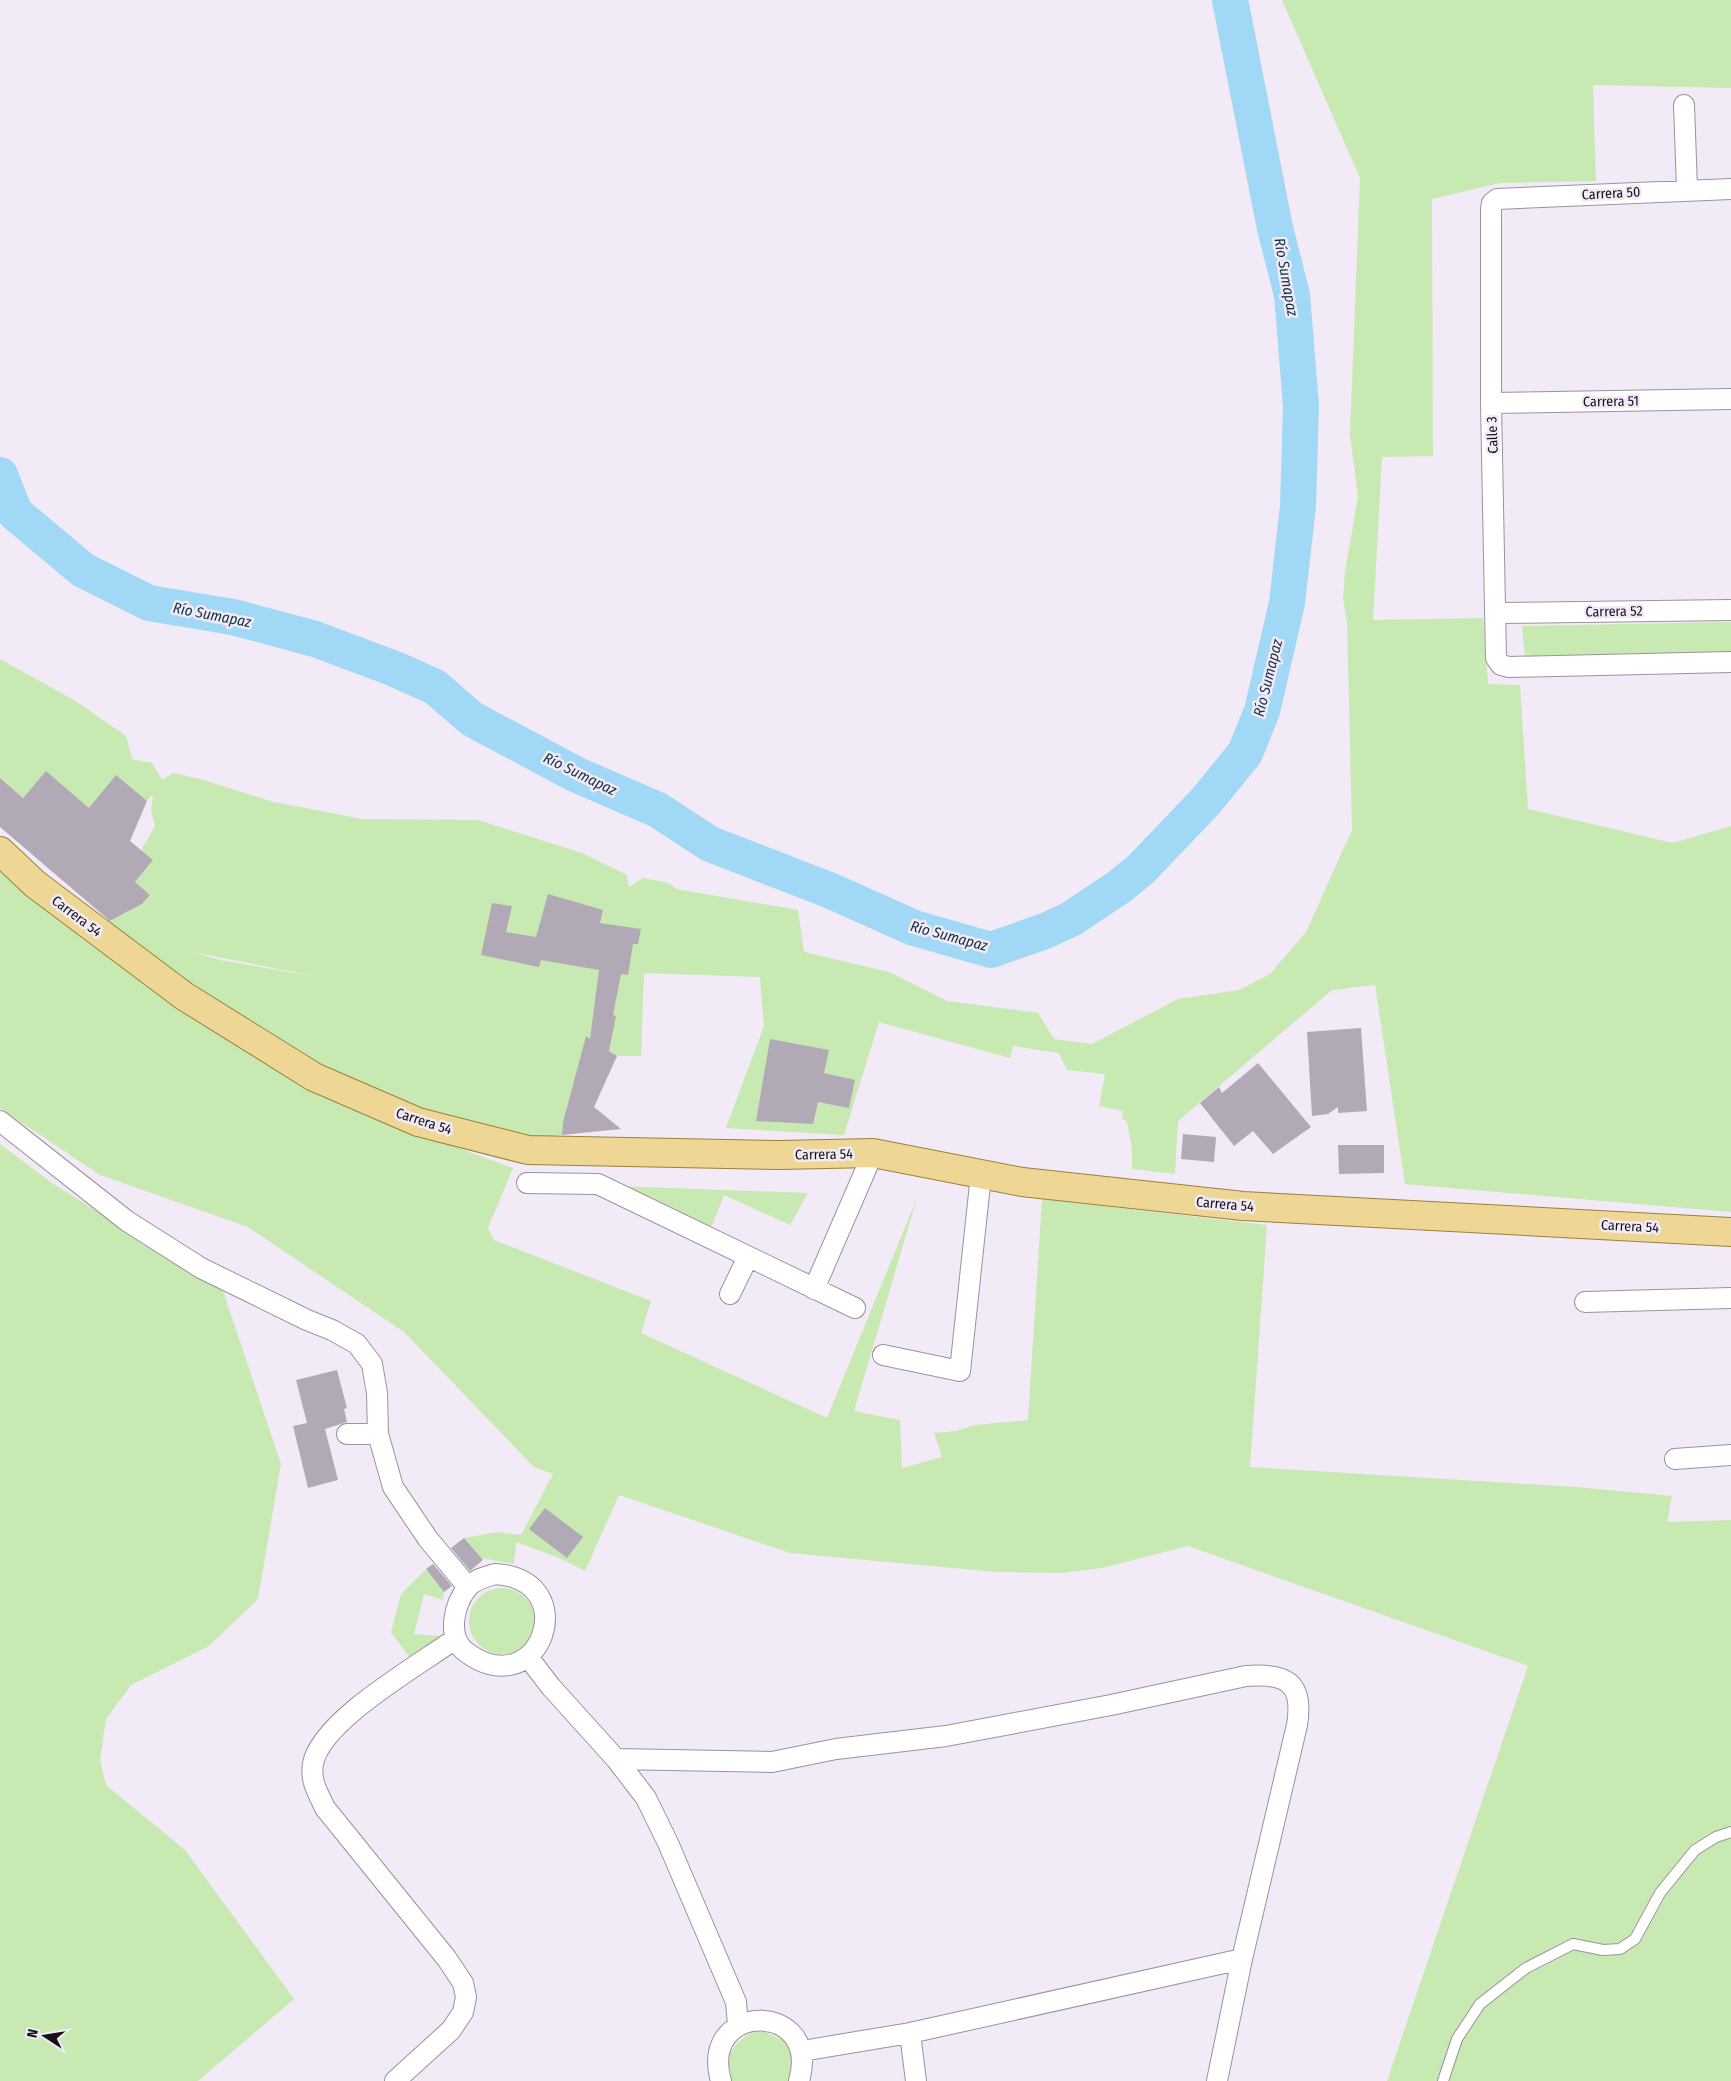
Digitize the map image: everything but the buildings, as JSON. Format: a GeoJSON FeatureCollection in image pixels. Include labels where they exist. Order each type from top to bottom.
{"type":"FeatureCollection","features":[{"type":"Feature","properties":{"kind":"main road","name":"Carrera 54"},"geometry":{"type":"LineString","coordinates":[[0,850],[35,884],[184,996],[314,1077],[418,1122],[528,1150],[780,1155],[873,1153],[980,1176],[1243,1206],[1731,1232]]}},
{"type":"Feature","properties":{"kind":"street"},"geometry":{"type":"LineString","coordinates":[[1684,106],[1687,190]]}},
{"type":"Feature","properties":{"kind":"street","name":"Carrera 50"},"geometry":{"type":"LineString","coordinates":[[1492,203],[1497,199],[1731,189]]}},
{"type":"Feature","properties":{"kind":"street","name":"Calle 3"},"geometry":{"type":"LineString","coordinates":[[1492,203],[1491,403],[1497,613],[1496,658],[1501,665],[1509,667],[1731,662]]}},
{"type":"Feature","properties":{"kind":"street","name":"Carrera 51"},"geometry":{"type":"LineString","coordinates":[[1491,403],[1731,400]]}},
{"type":"Feature","properties":{"kind":"street","name":"Carrera 52"},"geometry":{"type":"LineString","coordinates":[[1497,613],[1731,610]]}},
{"type":"Feature","properties":{"kind":"street"},"geometry":{"type":"LineString","coordinates":[[0,1121],[127,1221],[201,1268],[332,1330],[357,1344],[372,1364],[377,1393],[378,1434],[393,1487],[428,1539],[468,1587]]}},
{"type":"Feature","properties":{"kind":"street"},"geometry":{"type":"LineString","coordinates":[[814,1289],[873,1153]]}},
{"type":"Feature","properties":{"kind":"street"},"geometry":{"type":"LineString","coordinates":[[883,1355],[960,1371],[980,1176]]}},
{"type":"Feature","properties":{"kind":"street"},"geometry":{"type":"LineString","coordinates":[[527,1183],[598,1184],[855,1308]]}},
{"type":"Feature","properties":{"kind":"street"},"geometry":{"type":"LineString","coordinates":[[730,1294],[748,1257]]}},
{"type":"Feature","properties":{"kind":"street"},"geometry":{"type":"LineString","coordinates":[[1585,1302],[1731,1298]]}},
{"type":"Feature","properties":{"kind":"street"},"geometry":{"type":"LineString","coordinates":[[347,1434],[378,1434]]}},
{"type":"Feature","properties":{"kind":"street"},"geometry":{"type":"LineString","coordinates":[[1675,1459],[1731,1455]]}},
{"type":"Feature","properties":{"kind":"street"},"geometry":{"type":"LineString","coordinates":[[495,1574],[510,1575],[524,1580],[535,1590],[543,1603],[546,1618],[544,1633],[538,1646],[528,1657],[504,1666],[491,1665],[478,1661],[463,1650],[455,1639],[455,1613],[468,1587],[481,1578],[495,1574]]}},
{"type":"Feature","properties":{"kind":"street"},"geometry":{"type":"LineString","coordinates":[[395,2081],[451,2030],[463,2012],[466,1997],[463,1984],[447,1959],[325,1808],[313,1782],[313,1764],[319,1747],[332,1730],[364,1702],[455,1639]]}},
{"type":"Feature","properties":{"kind":"street"},"geometry":{"type":"LineString","coordinates":[[528,1657],[551,1687],[616,1759],[646,1798],[668,1843],[736,2002],[738,2026]]}},
{"type":"Feature","properties":{"kind":"street"},"geometry":{"type":"LineString","coordinates":[[616,1759],[772,1762],[836,1749],[946,1736],[1111,1705],[1246,1676],[1267,1674],[1284,1680],[1296,1690],[1300,1708],[1242,1960],[1217,2081]]}},
{"type":"Feature","properties":{"kind":"street"},"geometry":{"type":"LineString","coordinates":[[802,2051],[910,2033],[1242,1960]]}},
{"type":"Feature","properties":{"kind":"street"},"geometry":{"type":"LineString","coordinates":[[721,2081],[716,2067],[718,2050],[726,2036],[738,2026],[752,2020],[769,2020],[784,2026],[796,2038],[802,2051],[803,2066],[799,2081]]}},
{"type":"Feature","properties":{"kind":"street"},"geometry":{"type":"LineString","coordinates":[[910,2033],[916,2081]]}},
{"type":"Feature","properties":{"kind":"lane"},"geometry":{"type":"LineString","coordinates":[[1443,2081],[1457,2039],[1480,2004],[1526,1968],[1573,1944],[1603,1950],[1620,1949],[1635,1939],[1660,1893],[1695,1850],[1716,1837],[1731,1832]]}},
{"type":"Feature","properties":{"kind":"green space"},"geometry":{"type":"Polygon","coordinates":[[[1282,0],[1731,0],[1731,88],[1593,85],[1596,181],[1500,183],[1432,199],[1433,456],[1382,457],[1373,620],[1483,618],[1488,684],[1520,685],[1528,809],[1673,843],[1731,826],[1731,1212],[1405,1184],[1375,985],[1332,990],[1178,1121],[1175,1174],[1132,1169],[1132,1149],[1127,1121],[1122,1119],[1123,1111],[1099,1106],[1105,1074],[1067,1070],[1059,1053],[1013,1046],[1010,1058],[879,1022],[844,1135],[726,1128],[764,1026],[760,977],[644,973],[641,1056],[617,1056],[586,1037],[563,1122],[562,1135],[512,1140],[355,1088],[185,990],[109,922],[142,904],[150,895],[135,882],[153,860],[141,850],[155,826],[151,811],[153,794],[147,801],[99,817],[46,771],[23,798],[0,778],[0,659],[74,700],[126,736],[132,759],[152,763],[162,780],[173,773],[200,779],[274,802],[362,819],[478,820],[582,853],[627,875],[629,887],[643,878],[669,883],[676,889],[798,910],[804,952],[889,972],[947,1001],[1038,1013],[1054,1039],[1092,1044],[1178,999],[1239,990],[1270,974],[1306,932],[1352,830],[1347,622],[1343,598],[1345,572],[1358,496],[1350,435],[1360,178],[1282,0]],[[192,952],[220,960],[324,978],[192,952]]]}},
{"type":"Feature","properties":{"kind":"green space"},"geometry":{"type":"Polygon","coordinates":[[[1731,622],[1731,652],[1525,656],[1522,626],[1731,622]]]}},
{"type":"Feature","properties":{"kind":"green space"},"geometry":{"type":"Polygon","coordinates":[[[0,867],[410,1130],[513,1168],[488,1228],[494,1240],[651,1301],[641,1333],[827,1418],[917,1198],[854,1411],[900,1420],[902,1468],[942,1457],[934,1433],[956,1431],[975,1425],[1028,1420],[1042,1199],[1267,1225],[1250,1467],[1577,1487],[1672,1496],[1667,1522],[1731,1520],[1731,2081],[1387,2081],[1528,1666],[1188,1546],[1102,1568],[1062,1573],[996,1572],[790,1553],[619,1495],[585,1571],[562,1559],[516,1542],[514,1564],[481,1558],[464,1538],[497,1532],[521,1535],[553,1474],[534,1467],[404,1332],[248,1227],[100,1175],[0,1108],[0,867]]]}},
{"type":"Feature","properties":{"kind":"green space"},"geometry":{"type":"Polygon","coordinates":[[[0,1144],[52,1183],[223,1291],[281,1464],[258,1599],[209,1646],[131,1685],[106,1719],[100,1760],[106,1785],[185,1850],[294,1999],[198,2081],[0,2081],[0,1144]]]}},
{"type":"Feature","properties":{"kind":"green space"},"geometry":{"type":"Polygon","coordinates":[[[617,1186],[808,1193],[790,1225],[724,1195],[710,1230],[617,1186]]]}},
{"type":"Feature","properties":{"kind":"green space"},"geometry":{"type":"Polygon","coordinates":[[[426,1569],[444,1592],[443,1600],[424,1594],[414,1634],[439,1636],[440,1649],[416,1666],[391,1632],[401,1594],[426,1569]]]}},
{"type":"Feature","properties":{"kind":"green space"},"geometry":{"type":"Polygon","coordinates":[[[502,1588],[515,1590],[525,1598],[533,1608],[535,1621],[533,1634],[525,1644],[515,1652],[502,1654],[489,1652],[479,1644],[471,1634],[469,1621],[471,1608],[479,1598],[489,1590],[502,1588]]]}},
{"type":"Feature","properties":{"kind":"green space"},"geometry":{"type":"Polygon","coordinates":[[[754,2032],[765,2032],[785,2041],[794,2060],[791,2081],[732,2081],[728,2065],[731,2052],[740,2040],[754,2032]]]}},
{"type":"Feature","properties":{"kind":"waterway","name":"Río Sumapaz"},"geometry":{"type":"LineString","coordinates":[[0,475],[15,513],[83,570],[149,603],[233,617],[315,639],[395,669],[435,687],[472,719],[575,774],[658,810],[710,844],[829,890],[914,928],[991,950],[1045,931],[1071,919],[1119,887],[1141,869],[1205,802],[1245,753],[1262,711],[1287,603],[1298,506],[1301,406],[1292,295],[1275,228],[1230,0]]}}]}
